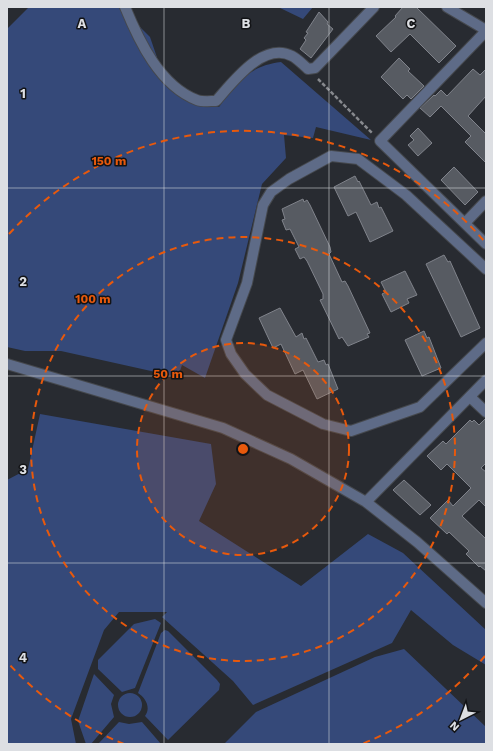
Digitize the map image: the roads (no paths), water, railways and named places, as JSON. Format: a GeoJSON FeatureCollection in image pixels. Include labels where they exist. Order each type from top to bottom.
{"type":"FeatureCollection","features":[{"type":"Feature","properties":{"kind":"street"},"geometry":{"type":"LineString","coordinates":[[125,7],[141,46],[159,70],[180,90],[198,101],[216,101],[233,81],[261,56],[270,53],[292,56],[308,69],[315,68],[374,7]]}},
{"type":"Feature","properties":{"kind":"street"},"geometry":{"type":"LineString","coordinates":[[447,7],[486,31],[380,141],[486,244]]}},
{"type":"Feature","properties":{"kind":"street"},"geometry":{"type":"LineString","coordinates":[[486,268],[406,195],[358,159],[332,156],[289,179],[271,192],[263,205],[247,283],[226,340],[230,354],[245,374],[267,395],[323,424],[350,431],[420,408],[486,343]]}},
{"type":"Feature","properties":{"kind":"street"},"geometry":{"type":"LineString","coordinates":[[465,223],[486,201]]}},
{"type":"Feature","properties":{"kind":"street"},"geometry":{"type":"LineString","coordinates":[[7,364],[223,428],[291,459],[366,502],[417,542],[486,603]]}},
{"type":"Feature","properties":{"kind":"street"},"geometry":{"type":"LineString","coordinates":[[366,502],[486,380]]}},
{"type":"Feature","properties":{"kind":"street"},"geometry":{"type":"LineString","coordinates":[[470,397],[486,412]]}}]}
